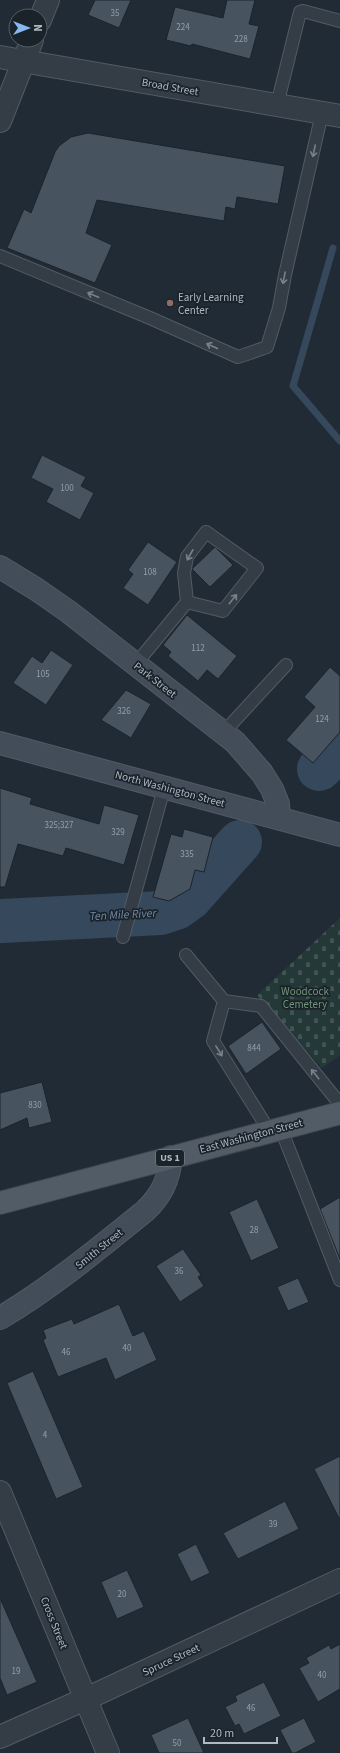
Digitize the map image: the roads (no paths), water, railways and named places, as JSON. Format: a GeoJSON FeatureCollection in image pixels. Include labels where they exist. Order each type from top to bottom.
{"type":"FeatureCollection","features":[{"type":"Feature","properties":{"kind":"main road","name":"East Washington Street"},"geometry":{"type":"LineString","coordinates":[[0,1203],[340,1113]]}},
{"type":"Feature","properties":{"kind":"street"},"geometry":{"type":"LineString","coordinates":[[0,121],[29,48]]}},
{"type":"Feature","properties":{"kind":"street","name":"Broad Street"},"geometry":{"type":"LineString","coordinates":[[0,57],[331,115]]}},
{"type":"Feature","properties":{"kind":"street","name":"Park Street"},"geometry":{"type":"LineString","coordinates":[[0,567],[36,589],[68,612],[223,733],[244,752],[262,773],[272,789],[278,804],[279,818]]}},
{"type":"Feature","properties":{"kind":"street","name":"North Washington Street"},"geometry":{"type":"LineString","coordinates":[[0,743],[340,835]]}},
{"type":"Feature","properties":{"kind":"street","name":"Smith Street"},"geometry":{"type":"LineString","coordinates":[[0,1318],[33,1298],[63,1277],[145,1211],[157,1199],[165,1185],[170,1170],[170,1157]]}},
{"type":"Feature","properties":{"kind":"street","name":"Cross Street"},"geometry":{"type":"LineString","coordinates":[[0,1492],[108,1753]]}},
{"type":"Feature","properties":{"kind":"street","name":"Spruce Street"},"geometry":{"type":"LineString","coordinates":[[0,1737],[340,1580]]}},
{"type":"Feature","properties":{"kind":"lane"},"geometry":{"type":"LineString","coordinates":[[277,105],[300,12],[303,11],[340,21]]}},
{"type":"Feature","properties":{"kind":"lane"},"geometry":{"type":"LineString","coordinates":[[0,256],[238,357],[267,347],[279,308],[285,275],[331,115]]}},
{"type":"Feature","properties":{"kind":"lane"},"geometry":{"type":"LineString","coordinates":[[135,665],[187,602],[184,573],[187,557],[206,532],[257,568],[223,611],[187,602]]}},
{"type":"Feature","properties":{"kind":"lane"},"geometry":{"type":"LineString","coordinates":[[223,733],[286,666]]}},
{"type":"Feature","properties":{"kind":"lane"},"geometry":{"type":"LineString","coordinates":[[123,937],[164,788]]}},
{"type":"Feature","properties":{"kind":"lane"},"geometry":{"type":"LineString","coordinates":[[186,955],[224,1001],[261,1006],[340,1104]]}},
{"type":"Feature","properties":{"kind":"lane"},"geometry":{"type":"LineString","coordinates":[[224,1001],[213,1041],[275,1130],[340,1280]]}},
{"type":"Feature","properties":{"kind":"waterway"},"geometry":{"type":"LineString","coordinates":[[333,248],[293,386],[340,441]]}},
{"type":"Feature","properties":{"kind":"waterway","name":"Ten Mile River"},"geometry":{"type":"LineString","coordinates":[[319,769],[340,749]]}},
{"type":"Feature","properties":{"kind":"waterway","name":"Ten Mile River"},"geometry":{"type":"LineString","coordinates":[[2,921],[161,913],[176,908],[190,898],[240,842]]}},
{"type":"Feature","properties":{"kind":"place","name":"Early Learning Center"},"geometry":{"type":"Point","coordinates":[170,303]}},
{"type":"Feature","properties":{"kind":"park label","name":"Woodcock Cemetery"},"geometry":{"type":"Point","coordinates":[305,997]}}]}
